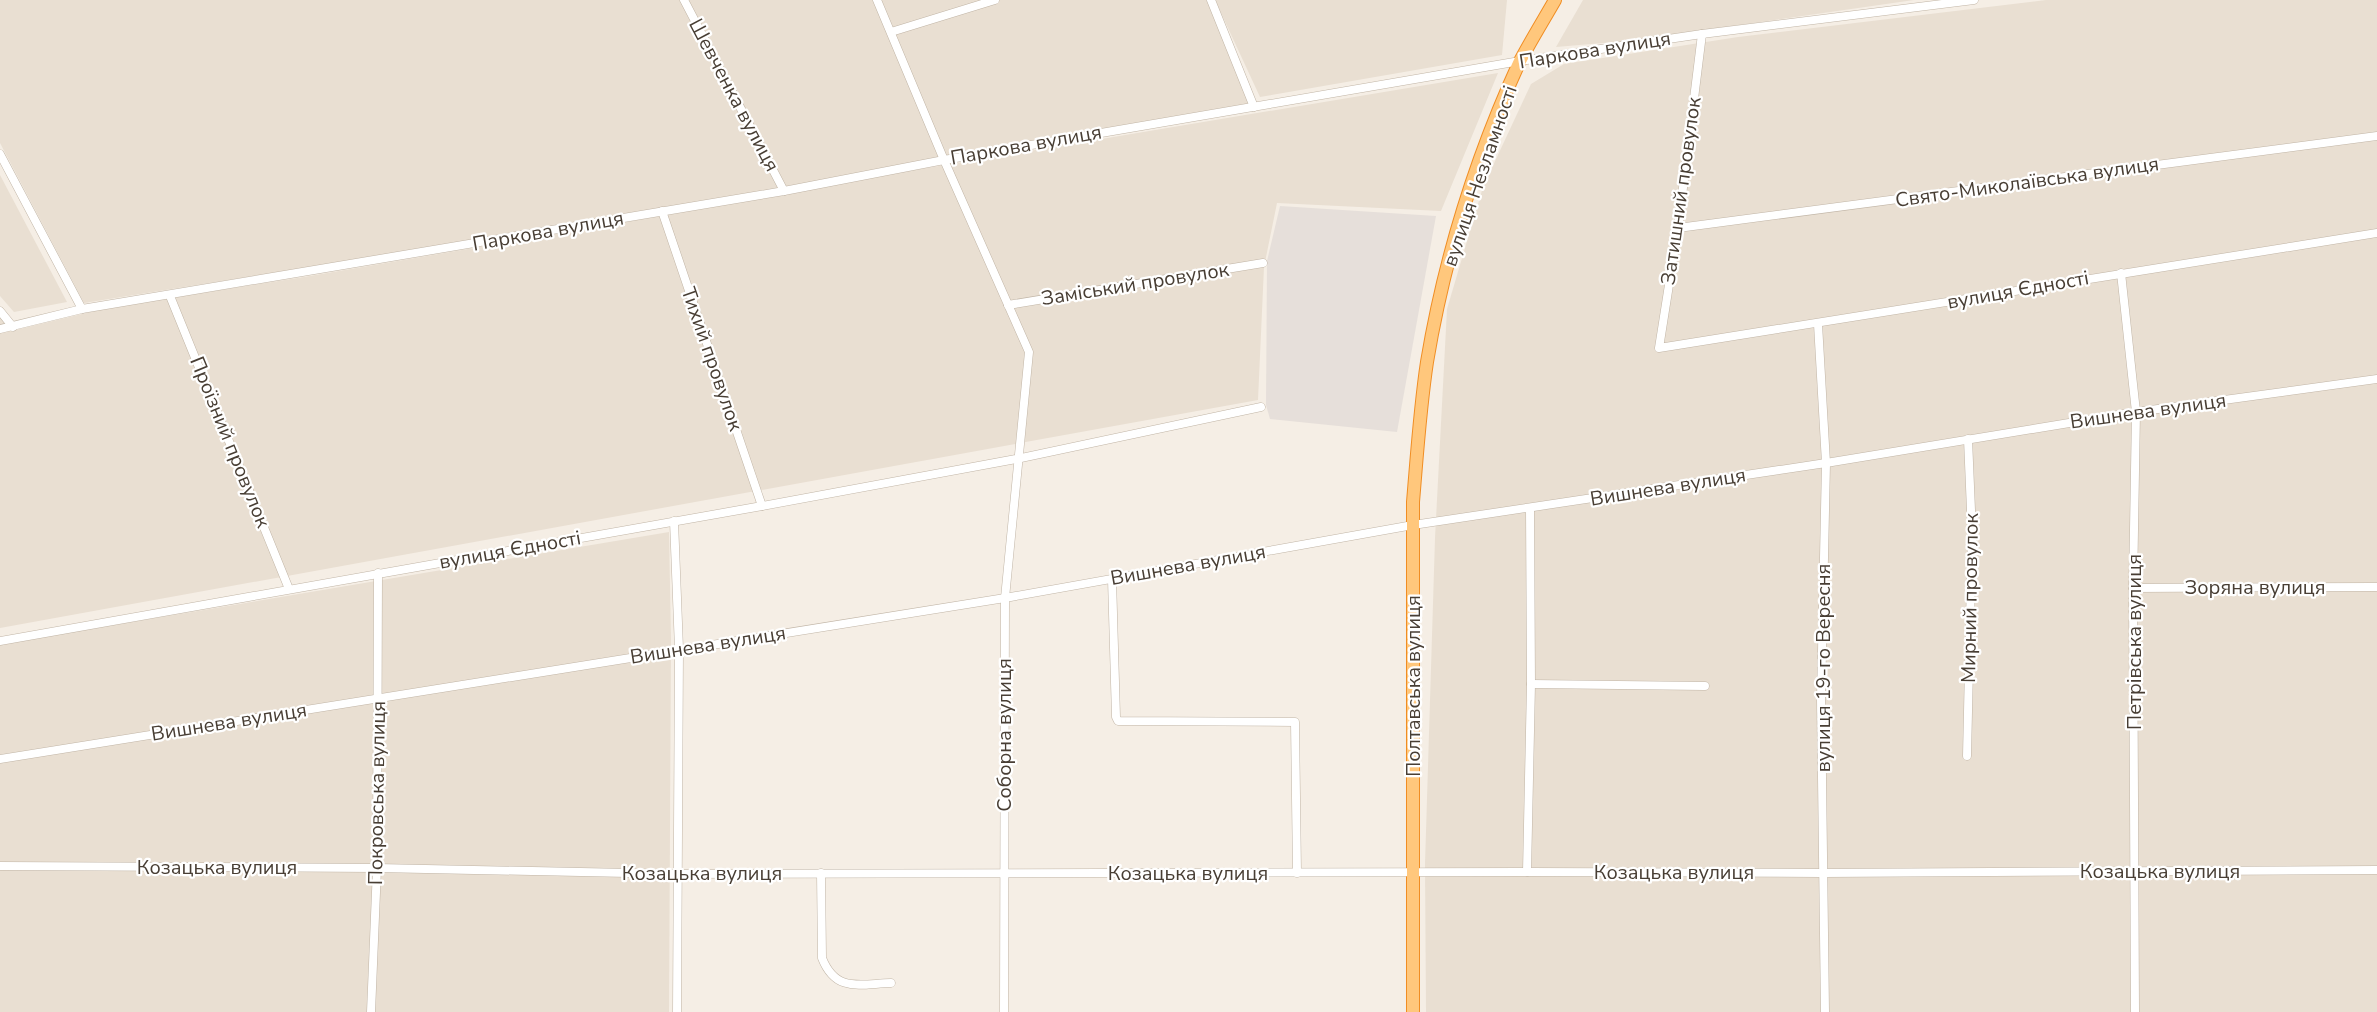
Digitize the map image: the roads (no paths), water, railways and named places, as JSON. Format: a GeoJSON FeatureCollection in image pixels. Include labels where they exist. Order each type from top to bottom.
{"type":"FeatureCollection","features":[{"type":"Feature","properties":{"kind":"highway","name":"вулиця Незламності"},"geometry":{"type":"LineString","coordinates":[[1428,361],[1438,305],[1487,141],[1521,61],[1555,0]]}},
{"type":"Feature","properties":{"kind":"highway","name":"Полтавська вулиця"},"geometry":{"type":"LineString","coordinates":[[1413,1012],[1413,525],[1420,418],[1428,361]]}},
{"type":"Feature","properties":{"kind":"street","name":"Шевченка вулиця"},"geometry":{"type":"LineString","coordinates":[[684,0],[783,191]]}},
{"type":"Feature","properties":{"kind":"street","name":"Соборна вулиця"},"geometry":{"type":"LineString","coordinates":[[878,0],[944,160],[1029,352],[1005,598],[1004,1012]]}},
{"type":"Feature","properties":{"kind":"street"},"geometry":{"type":"LineString","coordinates":[[891,32],[995,0]]}},
{"type":"Feature","properties":{"kind":"street"},"geometry":{"type":"LineString","coordinates":[[1211,0],[1254,107]]}},
{"type":"Feature","properties":{"kind":"street","name":"Паркова вулиця"},"geometry":{"type":"LineString","coordinates":[[0,329],[82,309],[783,191],[944,160],[1521,61],[1702,34],[1974,0]]}},
{"type":"Feature","properties":{"kind":"street","name":"Затишний провулок"},"geometry":{"type":"LineString","coordinates":[[1659,348],[1678,228],[1702,34]]}},
{"type":"Feature","properties":{"kind":"street","name":"Свято-Миколаївська вулиця"},"geometry":{"type":"LineString","coordinates":[[1678,228],[2377,136]]}},
{"type":"Feature","properties":{"kind":"street"},"geometry":{"type":"LineString","coordinates":[[0,154],[82,309]]}},
{"type":"Feature","properties":{"kind":"street","name":"Тихий провулок"},"geometry":{"type":"LineString","coordinates":[[662,211],[762,506]]}},
{"type":"Feature","properties":{"kind":"street","name":"вулиця Єдності"},"geometry":{"type":"LineString","coordinates":[[1659,348],[2377,233]]}},
{"type":"Feature","properties":{"kind":"street","name":"Заміський провулок"},"geometry":{"type":"LineString","coordinates":[[1008,305],[1263,263]]}},
{"type":"Feature","properties":{"kind":"street","name":"Петрівська вулиця"},"geometry":{"type":"LineString","coordinates":[[2121,273],[2136,412],[2133,588],[2135,1012]]}},
{"type":"Feature","properties":{"kind":"street","name":"Проїзний провулок"},"geometry":{"type":"LineString","coordinates":[[170,296],[290,589]]}},
{"type":"Feature","properties":{"kind":"street"},"geometry":{"type":"LineString","coordinates":[[0,311],[14,327]]}},
{"type":"Feature","properties":{"kind":"street","name":"вулиця 19-го Вересня"},"geometry":{"type":"LineString","coordinates":[[1818,324],[1826,463],[1821,699],[1826,1012]]}},
{"type":"Feature","properties":{"kind":"street","name":"Вишнева вулиця"},"geometry":{"type":"LineString","coordinates":[[0,759],[1005,598],[1413,525],[1826,463],[2136,412],[2377,379]]}},
{"type":"Feature","properties":{"kind":"street","name":"вулиця Єдності"},"geometry":{"type":"LineString","coordinates":[[0,641],[762,506],[1020,458],[1261,407]]}},
{"type":"Feature","properties":{"kind":"street","name":"Мирний провулок"},"geometry":{"type":"LineString","coordinates":[[1967,756],[1972,534],[1968,439]]}},
{"type":"Feature","properties":{"kind":"street"},"geometry":{"type":"LineString","coordinates":[[1527,872],[1531,684],[1530,508]]}},
{"type":"Feature","properties":{"kind":"street"},"geometry":{"type":"LineString","coordinates":[[674,521],[679,649],[677,1012]]}},
{"type":"Feature","properties":{"kind":"street","name":"Покровська вулиця"},"geometry":{"type":"LineString","coordinates":[[371,1012],[377,868],[378,573]]}},
{"type":"Feature","properties":{"kind":"street"},"geometry":{"type":"LineString","coordinates":[[1112,579],[1116,717],[1119,721],[1295,722],[1298,873]]}},
{"type":"Feature","properties":{"kind":"street","name":"Зоряна вулиця"},"geometry":{"type":"LineString","coordinates":[[2133,588],[2377,587]]}},
{"type":"Feature","properties":{"kind":"street"},"geometry":{"type":"LineString","coordinates":[[1531,684],[1705,686]]}},
{"type":"Feature","properties":{"kind":"street","name":"Козацька вулиця"},"geometry":{"type":"LineString","coordinates":[[0,866],[377,868],[677,874],[2377,870]]}},
{"type":"Feature","properties":{"kind":"street"},"geometry":{"type":"LineString","coordinates":[[821,873],[822,958],[826,969],[833,978],[848,984],[891,983]]}}]}
